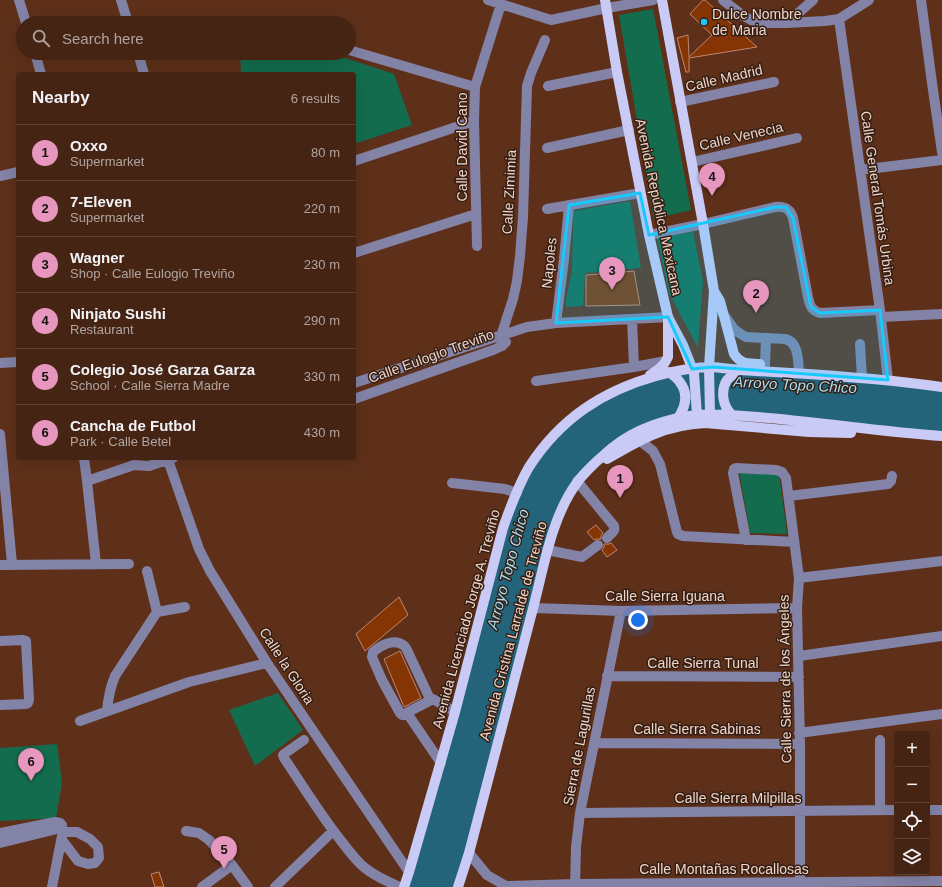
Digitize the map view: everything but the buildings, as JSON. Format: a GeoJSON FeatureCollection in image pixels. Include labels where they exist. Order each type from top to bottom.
{"type":"FeatureCollection","features":[{"type":"Feature","properties":{"kind":"main road"},"geometry":{"type":"LineString","coordinates":[[662,0],[714,291],[709,372],[710,411]]}},
{"type":"Feature","properties":{"kind":"main road","name":"Avenida República Mexicana"},"geometry":{"type":"LineString","coordinates":[[606,4],[617,72],[648,235],[668,317],[683,345],[693,373],[697,412]]}},
{"type":"Feature","properties":{"kind":"main road"},"geometry":{"type":"LineString","coordinates":[[714,291],[720,301],[734,354],[739,360],[745,363],[765,365],[778,372]]}},
{"type":"Feature","properties":{"kind":"main road"},"geometry":{"type":"LineString","coordinates":[[641,380],[660,368],[668,357],[668,317]]}},
{"type":"Feature","properties":{"kind":"main road"},"geometry":{"type":"LineString","coordinates":[[670,372],[679,381],[684,390],[685,405],[680,415]]}},
{"type":"Feature","properties":{"kind":"main road","name":"Avenida Licenciado Jorge A. Treviño"},"geometry":{"type":"LineString","coordinates":[[404,887],[441,763],[503,528],[516,493],[529,468],[545,446],[564,425],[579,412],[608,394],[641,380],[670,372],[799,373],[888,380],[942,387]]}},
{"type":"Feature","properties":{"kind":"main road"},"geometry":{"type":"LineString","coordinates":[[730,413],[723,399],[724,386],[736,373]]}},
{"type":"Feature","properties":{"kind":"main road","name":"Avenida Cristina Larralde de Treviño"},"geometry":{"type":"LineString","coordinates":[[458,887],[469,853],[548,550],[558,517],[577,482],[589,468],[611,449],[631,435],[680,415],[697,412],[710,411],[870,430],[942,436]]}},
{"type":"Feature","properties":{"kind":"main road"},"geometry":{"type":"LineString","coordinates":[[589,468],[639,440],[673,427],[690,424],[705,423],[809,432],[851,433],[870,430]]}},
{"type":"Feature","properties":{"kind":"street"},"geometry":{"type":"LineString","coordinates":[[19,0],[24,16]]}},
{"type":"Feature","properties":{"kind":"street"},"geometry":{"type":"LineString","coordinates":[[121,0],[126,16]]}},
{"type":"Feature","properties":{"kind":"street"},"geometry":{"type":"LineString","coordinates":[[488,0],[547,20],[606,4],[653,0]]}},
{"type":"Feature","properties":{"kind":"street"},"geometry":{"type":"LineString","coordinates":[[723,0],[742,15],[752,20],[762,23],[787,24],[839,19],[869,0]]}},
{"type":"Feature","properties":{"kind":"street"},"geometry":{"type":"LineString","coordinates":[[787,24],[813,0]]}},
{"type":"Feature","properties":{"kind":"street"},"geometry":{"type":"LineString","coordinates":[[921,0],[937,83],[942,152]]}},
{"type":"Feature","properties":{"kind":"street","name":"Calle David Cano"},"geometry":{"type":"LineString","coordinates":[[477,246],[474,121],[475,87],[501,4]]}},
{"type":"Feature","properties":{"kind":"street","name":"Calle General Tomás Urbina"},"geometry":{"type":"LineString","coordinates":[[839,19],[888,380]]}},
{"type":"Feature","properties":{"kind":"street","name":"Calle Zimimia"},"geometry":{"type":"LineString","coordinates":[[501,341],[513,299],[520,256],[523,217],[527,86],[545,40]]}},
{"type":"Feature","properties":{"kind":"street"},"geometry":{"type":"LineString","coordinates":[[356,52],[475,87]]}},
{"type":"Feature","properties":{"kind":"street"},"geometry":{"type":"LineString","coordinates":[[37,60],[40,72]]}},
{"type":"Feature","properties":{"kind":"street"},"geometry":{"type":"LineString","coordinates":[[140,60],[143,72]]}},
{"type":"Feature","properties":{"kind":"street"},"geometry":{"type":"LineString","coordinates":[[548,86],[617,72]]}},
{"type":"Feature","properties":{"kind":"street","name":"Calle Madrid"},"geometry":{"type":"LineString","coordinates":[[680,102],[774,82]]}},
{"type":"Feature","properties":{"kind":"street"},"geometry":{"type":"LineString","coordinates":[[356,160],[474,121]]}},
{"type":"Feature","properties":{"kind":"street"},"geometry":{"type":"LineString","coordinates":[[547,148],[629,130]]}},
{"type":"Feature","properties":{"kind":"street","name":"Calle Venecia"},"geometry":{"type":"LineString","coordinates":[[692,162],[797,138]]}},
{"type":"Feature","properties":{"kind":"street"},"geometry":{"type":"LineString","coordinates":[[860,170],[942,160]]}},
{"type":"Feature","properties":{"kind":"street"},"geometry":{"type":"LineString","coordinates":[[0,176],[16,172]]}},
{"type":"Feature","properties":{"kind":"street"},"geometry":{"type":"LineString","coordinates":[[547,209],[640,192]]}},
{"type":"Feature","properties":{"kind":"street","name":"Napoles"},"geometry":{"type":"LineString","coordinates":[[556,323],[569,205]]}},
{"type":"Feature","properties":{"kind":"street"},"geometry":{"type":"LineString","coordinates":[[648,235],[703,224],[775,206],[786,207],[793,218],[808,297],[811,307],[815,312],[942,314]]}},
{"type":"Feature","properties":{"kind":"street"},"geometry":{"type":"LineString","coordinates":[[356,253],[476,214]]}},
{"type":"Feature","properties":{"kind":"street"},"geometry":{"type":"LineString","coordinates":[[723,314],[734,329],[746,337],[785,338],[789,340],[795,346],[799,373]]}},
{"type":"Feature","properties":{"kind":"street","name":"Calle Eulogio Treviño"},"geometry":{"type":"LineString","coordinates":[[356,398],[493,350],[501,341],[513,332],[527,328],[556,323],[668,317]]}},
{"type":"Feature","properties":{"kind":"street"},"geometry":{"type":"LineString","coordinates":[[632,319],[634,367]]}},
{"type":"Feature","properties":{"kind":"street"},"geometry":{"type":"LineString","coordinates":[[765,365],[766,338]]}},
{"type":"Feature","properties":{"kind":"street","name":"Calle Eulogio Treviño"},"geometry":{"type":"LineString","coordinates":[[356,382],[501,341]]}},
{"type":"Feature","properties":{"kind":"street"},"geometry":{"type":"LineString","coordinates":[[860,344],[862,378]]}},
{"type":"Feature","properties":{"kind":"street"},"geometry":{"type":"LineString","coordinates":[[536,381],[666,361]]}},
{"type":"Feature","properties":{"kind":"street"},"geometry":{"type":"LineString","coordinates":[[0,363],[16,362]]}},
{"type":"Feature","properties":{"kind":"street"},"geometry":{"type":"LineString","coordinates":[[364,379],[369,394]]}},
{"type":"Feature","properties":{"kind":"street"},"geometry":{"type":"LineString","coordinates":[[0,434],[12,564]]}},
{"type":"Feature","properties":{"kind":"street"},"geometry":{"type":"LineString","coordinates":[[639,440],[653,451],[660,464],[678,534],[683,536],[794,542]]}},
{"type":"Feature","properties":{"kind":"street"},"geometry":{"type":"LineString","coordinates":[[84,460],[96,564]]}},
{"type":"Feature","properties":{"kind":"street"},"geometry":{"type":"LineString","coordinates":[[87,481],[137,461],[149,466],[168,460]]}},
{"type":"Feature","properties":{"kind":"street","name":"Calle la Gloria"},"geometry":{"type":"LineString","coordinates":[[171,460],[202,557],[210,571],[267,664],[409,872]]}},
{"type":"Feature","properties":{"kind":"street","name":"Calle Sierra de los Ángeles"},"geometry":{"type":"LineString","coordinates":[[746,540],[733,473],[734,469],[776,470],[782,472],[786,478],[799,578],[797,608],[800,744],[800,885]]}},
{"type":"Feature","properties":{"kind":"street"},"geometry":{"type":"LineString","coordinates":[[788,496],[890,480]]}},
{"type":"Feature","properties":{"kind":"street"},"geometry":{"type":"LineString","coordinates":[[577,482],[614,526],[614,532],[607,538]]}},
{"type":"Feature","properties":{"kind":"street"},"geometry":{"type":"LineString","coordinates":[[452,483],[505,489],[516,493]]}},
{"type":"Feature","properties":{"kind":"street"},"geometry":{"type":"LineString","coordinates":[[548,550],[582,557],[598,545]]}},
{"type":"Feature","properties":{"kind":"street"},"geometry":{"type":"LineString","coordinates":[[799,578],[942,561]]}},
{"type":"Feature","properties":{"kind":"street"},"geometry":{"type":"LineString","coordinates":[[0,565],[129,564]]}},
{"type":"Feature","properties":{"kind":"street"},"geometry":{"type":"LineString","coordinates":[[147,571],[158,612]]}},
{"type":"Feature","properties":{"kind":"street"},"geometry":{"type":"LineString","coordinates":[[107,712],[108,696],[115,676],[158,612],[185,607]]}},
{"type":"Feature","properties":{"kind":"street","name":"Calle Sierra Iguana"},"geometry":{"type":"LineString","coordinates":[[534,608],[621,611],[797,608]]}},
{"type":"Feature","properties":{"kind":"street","name":"Sierra de Lagurillas"},"geometry":{"type":"LineString","coordinates":[[575,886],[576,847],[580,813],[621,611]]}},
{"type":"Feature","properties":{"kind":"street"},"geometry":{"type":"LineString","coordinates":[[799,656],[942,636]]}},
{"type":"Feature","properties":{"kind":"street"},"geometry":{"type":"LineString","coordinates":[[0,642],[26,641],[29,700],[26,704],[0,705]]}},
{"type":"Feature","properties":{"kind":"street"},"geometry":{"type":"LineString","coordinates":[[408,715],[402,715],[400,713],[382,680],[372,657],[373,652],[383,645],[395,642],[402,644],[407,650],[430,699]]}},
{"type":"Feature","properties":{"kind":"street"},"geometry":{"type":"LineString","coordinates":[[80,721],[195,681],[267,664]]}},
{"type":"Feature","properties":{"kind":"street","name":"Calle Sierra Tunal"},"geometry":{"type":"LineString","coordinates":[[607,676],[799,677]]}},
{"type":"Feature","properties":{"kind":"street"},"geometry":{"type":"LineString","coordinates":[[408,715],[409,711],[430,699],[434,699],[455,712]]}},
{"type":"Feature","properties":{"kind":"street"},"geometry":{"type":"LineString","coordinates":[[799,733],[942,714]]}},
{"type":"Feature","properties":{"kind":"street"},"geometry":{"type":"LineString","coordinates":[[408,715],[441,763]]}},
{"type":"Feature","properties":{"kind":"street"},"geometry":{"type":"LineString","coordinates":[[304,740],[284,754],[284,756],[333,831],[356,860],[381,878],[400,887]]}},
{"type":"Feature","properties":{"kind":"street","name":"Calle Sierra Sabinas"},"geometry":{"type":"LineString","coordinates":[[594,743],[800,744]]}},
{"type":"Feature","properties":{"kind":"street"},"geometry":{"type":"LineString","coordinates":[[880,745],[880,810]]}},
{"type":"Feature","properties":{"kind":"street","name":"Calle Sierra Milpillas"},"geometry":{"type":"LineString","coordinates":[[580,813],[894,810]]}},
{"type":"Feature","properties":{"kind":"street"},"geometry":{"type":"LineString","coordinates":[[930,810],[942,810]]}},
{"type":"Feature","properties":{"kind":"street"},"geometry":{"type":"LineString","coordinates":[[0,834],[55,822],[60,823],[62,833],[52,887]]}},
{"type":"Feature","properties":{"kind":"street"},"geometry":{"type":"LineString","coordinates":[[0,843],[57,829],[62,833]]}},
{"type":"Feature","properties":{"kind":"street"},"geometry":{"type":"LineString","coordinates":[[186,831],[199,833],[209,840],[232,865],[248,887]]}},
{"type":"Feature","properties":{"kind":"street"},"geometry":{"type":"LineString","coordinates":[[275,887],[333,831]]}},
{"type":"Feature","properties":{"kind":"street","name":"Calle Montañas Rocallosas"},"geometry":{"type":"LineString","coordinates":[[469,853],[487,875],[504,886],[800,885],[942,881]]}},
{"type":"Feature","properties":{"kind":"street"},"geometry":{"type":"LineString","coordinates":[[202,887],[232,865]]}},
{"type":"Feature","properties":{"kind":"highlighted area"},"geometry":{"type":"Polygon","coordinates":[[[640,193],[649,235],[775,207],[786,207],[793,218],[811,307],[820,313],[880,310],[888,380],[713,367],[692,369],[668,317],[556,323],[569,205],[640,193]]]}},
{"type":"Feature","properties":{"kind":"green space"},"geometry":{"type":"Polygon","coordinates":[[[653,9],[691,210],[654,219],[619,15],[653,9]]]}},
{"type":"Feature","properties":{"kind":"green space"},"geometry":{"type":"Polygon","coordinates":[[[240,60],[351,60],[394,74],[412,125],[356,143],[356,72],[241,72],[240,60]]]}},
{"type":"Feature","properties":{"kind":"green space"},"geometry":{"type":"Polygon","coordinates":[[[630,201],[641,268],[585,273],[583,306],[567,307],[565,303],[572,271],[573,211],[630,201]]]}},
{"type":"Feature","properties":{"kind":"green space"},"geometry":{"type":"Polygon","coordinates":[[[693,232],[703,281],[698,348],[669,293],[657,238],[693,232]]]}},
{"type":"Feature","properties":{"kind":"green space"},"geometry":{"type":"Polygon","coordinates":[[[739,471],[779,473],[787,534],[750,533],[739,471]]]}},
{"type":"Feature","properties":{"kind":"green space"},"geometry":{"type":"Polygon","coordinates":[[[278,693],[303,730],[255,766],[229,710],[278,693]]]}},
{"type":"Feature","properties":{"kind":"green space"},"geometry":{"type":"Polygon","coordinates":[[[57,744],[62,783],[56,818],[0,821],[0,748],[57,744]]]}},
{"type":"Feature","properties":{"kind":"water","name":"Arroyo Topo Chico"},"geometry":{"type":"Polygon","coordinates":[[[692,369],[942,387],[942,436],[732,415],[611,449],[567,498],[458,887],[404,887],[503,528],[545,446],[599,399],[692,369]]]}},
{"type":"Feature","properties":{"kind":"place","name":"Dulce Nombre de Maria"},"geometry":{"type":"Point","coordinates":[704,22]}},
{"type":"Feature","properties":{"kind":"place","name":"Ninjato Sushi"},"geometry":{"type":"Point","coordinates":[712,196]}},
{"type":"Feature","properties":{"kind":"place","name":"Wagner"},"geometry":{"type":"Point","coordinates":[612,290]}},
{"type":"Feature","properties":{"kind":"place","name":"7-Eleven"},"geometry":{"type":"Point","coordinates":[756,313]}},
{"type":"Feature","properties":{"kind":"place","name":"Oxxo"},"geometry":{"type":"Point","coordinates":[620,498]}},
{"type":"Feature","properties":{"kind":"place","name":"Cancha de Futbol"},"geometry":{"type":"Point","coordinates":[31,781]}},
{"type":"Feature","properties":{"kind":"place","name":"Colegio José Garza Garza"},"geometry":{"type":"Point","coordinates":[224,869]}}]}
